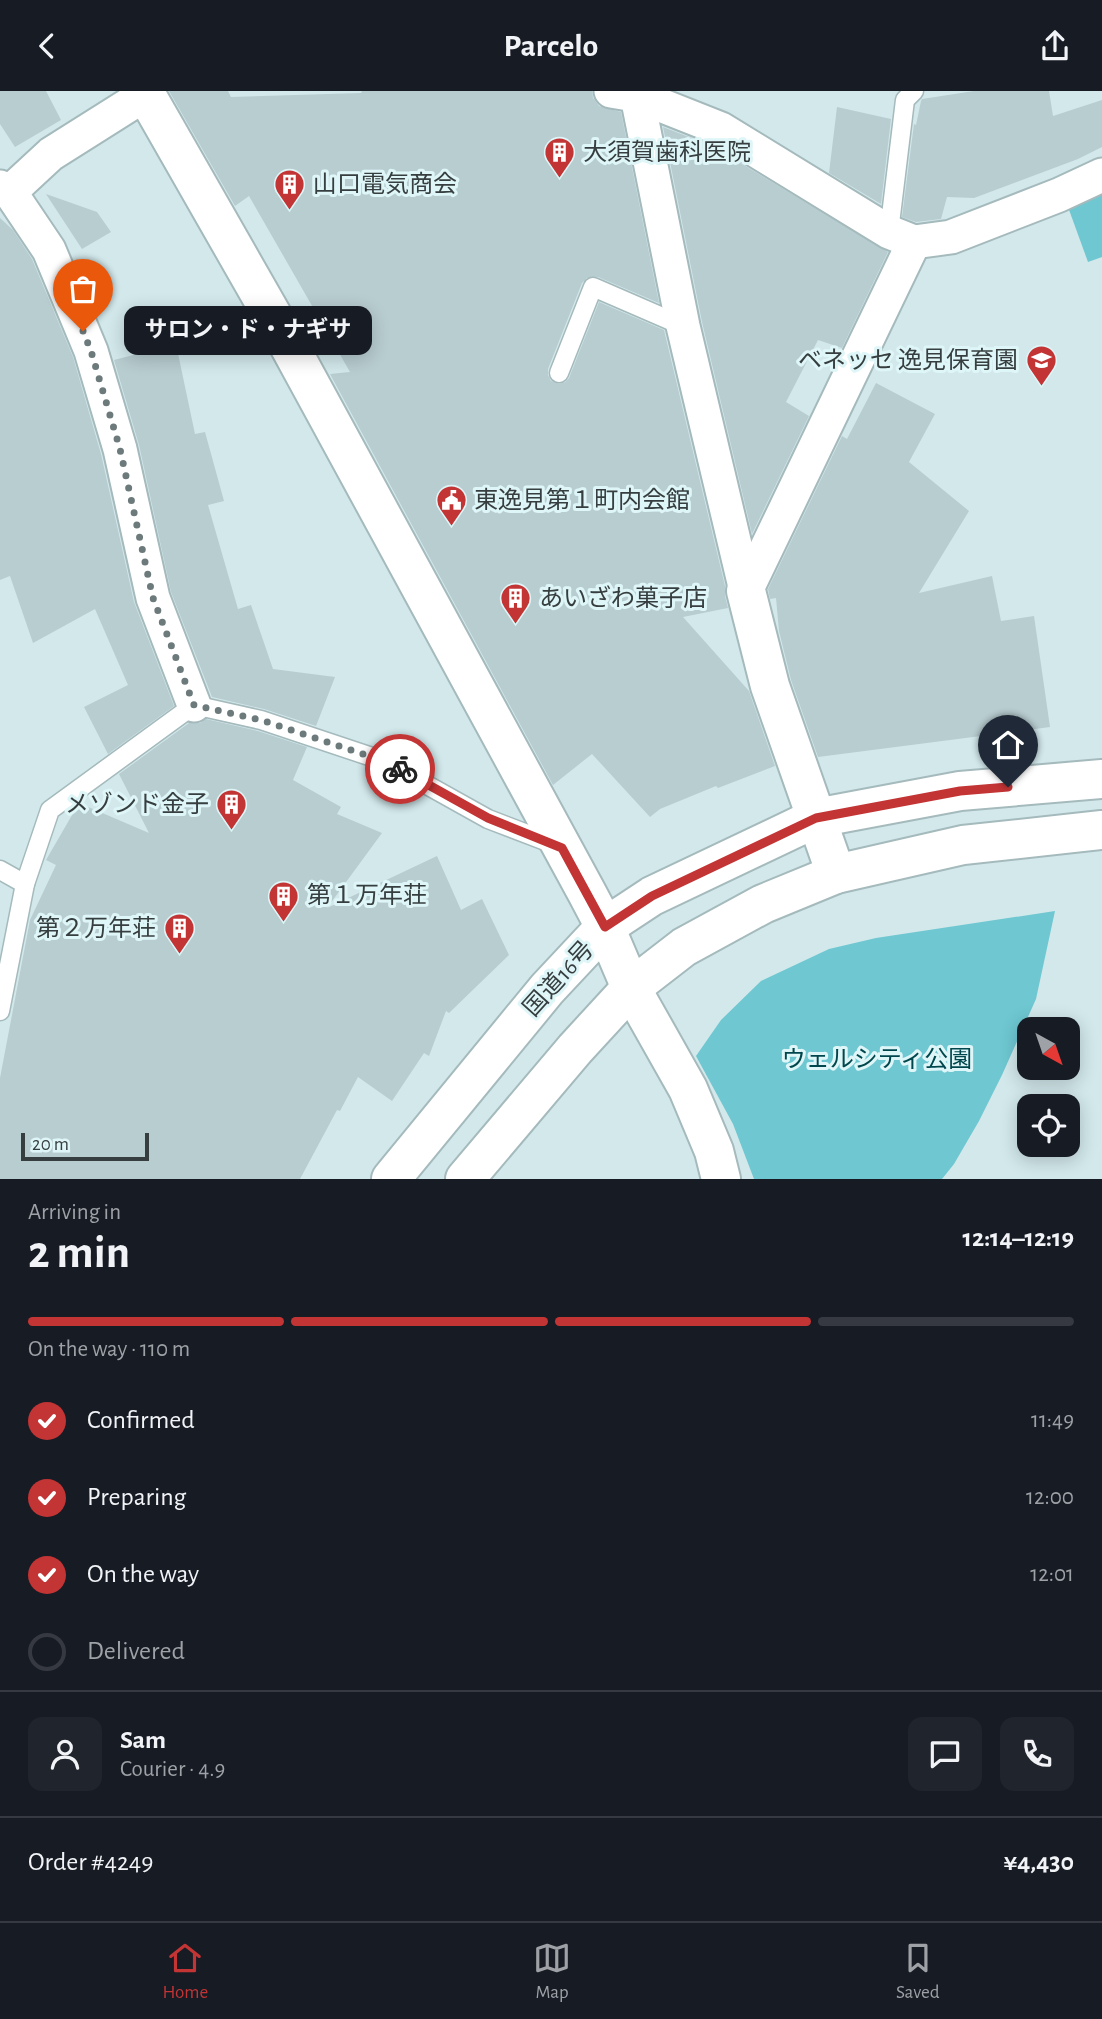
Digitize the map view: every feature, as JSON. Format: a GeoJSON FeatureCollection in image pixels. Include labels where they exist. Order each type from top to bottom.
{"type":"FeatureCollection","features":[{"type":"Feature","properties":{"kind":"main road"},"geometry":{"type":"LineString","coordinates":[[145,93],[285,338],[605,927],[631,988],[688,1089],[714,1151],[722,1179]]}},
{"type":"Feature","properties":{"kind":"main road"},"geometry":{"type":"LineString","coordinates":[[746,591],[770,686],[836,874]]}},
{"type":"Feature","properties":{"kind":"main road","name":"国道16号"},"geometry":{"type":"LineString","coordinates":[[391,1179],[547,989],[605,927],[652,896],[816,818],[960,791],[1102,779]]}},
{"type":"Feature","properties":{"kind":"main road"},"geometry":{"type":"LineString","coordinates":[[465,1179],[575,1049],[631,988],[684,947],[763,904],[836,874],[963,845],[1102,830]]}},
{"type":"Feature","properties":{"kind":"street"},"geometry":{"type":"LineString","coordinates":[[627,92],[721,129],[902,237],[951,237],[1059,195],[1102,175]]}},
{"type":"Feature","properties":{"kind":"street"},"geometry":{"type":"LineString","coordinates":[[627,92],[746,591]]}},
{"type":"Feature","properties":{"kind":"street"},"geometry":{"type":"LineString","coordinates":[[145,93],[51,154],[5,189],[49,250],[91,351],[120,449],[153,598],[194,705]]}},
{"type":"Feature","properties":{"kind":"street"},"geometry":{"type":"LineString","coordinates":[[746,591],[902,237]]}},
{"type":"Feature","properties":{"kind":"lane"},"geometry":{"type":"LineString","coordinates":[[902,237],[905,100],[914,91]]}},
{"type":"Feature","properties":{"kind":"lane"},"geometry":{"type":"LineString","coordinates":[[559,373],[593,287],[683,326]]}},
{"type":"Feature","properties":{"kind":"lane"},"geometry":{"type":"LineString","coordinates":[[0,1011],[25,884],[50,810],[194,705],[261,720],[384,761],[488,818],[562,848]]}},
{"type":"Feature","properties":{"kind":"lane"},"geometry":{"type":"LineString","coordinates":[[0,870],[25,884]]}},
{"type":"Feature","properties":{"kind":"green space"},"geometry":{"type":"Polygon","coordinates":[[[1102,191],[1102,257],[1088,262],[1068,207],[1102,191]]]}},
{"type":"Feature","properties":{"kind":"green space","name":"ウェルシティ公園"},"geometry":{"type":"Polygon","coordinates":[[[1055,911],[1036,999],[1028,1017],[1017,1017],[1017,1041],[1002,1075],[979,1121],[942,1179],[754,1179],[733,1124],[696,1056],[721,1020],[761,981],[829,949],[876,938],[1055,911]]]}},
{"type":"Feature","properties":{"kind":"building"},"geometry":{"type":"Polygon","coordinates":[[[0,91],[46,91],[61,120],[15,147],[0,124],[0,91]]]}},
{"type":"Feature","properties":{"kind":"building"},"geometry":{"type":"Polygon","coordinates":[[[169,91],[228,91],[231,97],[362,91],[592,91],[599,106],[621,112],[659,303],[598,277],[587,278],[582,283],[548,375],[551,381],[560,384],[569,378],[599,302],[664,330],[728,608],[683,617],[749,691],[775,766],[718,788],[716,786],[660,809],[650,817],[592,754],[553,785],[330,374],[350,372],[249,196],[235,206],[169,91]]]}},
{"type":"Feature","properties":{"kind":"building"},"geometry":{"type":"Polygon","coordinates":[[[974,91],[1049,91],[1053,116],[1102,100],[1102,147],[1078,159],[974,198],[947,197],[941,219],[916,222],[902,217],[914,124],[916,125],[922,99],[974,91]]]}},
{"type":"Feature","properties":{"kind":"building"},"geometry":{"type":"Polygon","coordinates":[[[837,107],[891,119],[881,204],[829,173],[837,107]]]}},
{"type":"Feature","properties":{"kind":"building"},"geometry":{"type":"Polygon","coordinates":[[[663,127],[712,146],[888,252],[842,348],[818,340],[786,402],[809,416],[752,534],[702,322],[663,127]]]}},
{"type":"Feature","properties":{"kind":"building"},"geometry":{"type":"Polygon","coordinates":[[[46,194],[97,212],[111,232],[82,249],[46,194]]]}},
{"type":"Feature","properties":{"kind":"building"},"geometry":{"type":"Polygon","coordinates":[[[0,218],[13,230],[32,259],[73,357],[101,454],[134,602],[174,706],[108,754],[84,707],[128,685],[95,609],[33,643],[10,576],[0,580],[0,218]]]}},
{"type":"Feature","properties":{"kind":"building"},"geometry":{"type":"Polygon","coordinates":[[[176,344],[195,434],[205,432],[224,501],[208,505],[238,609],[251,605],[273,669],[335,677],[316,726],[264,709],[212,697],[171,592],[139,445],[114,360],[176,344]]]}},
{"type":"Feature","properties":{"kind":"building"},"geometry":{"type":"Polygon","coordinates":[[[876,383],[935,414],[909,462],[969,511],[919,593],[992,576],[1001,621],[1034,616],[1050,727],[818,757],[791,680],[779,631],[776,598],[770,599],[768,589],[842,436],[847,439],[876,383]]]}},
{"type":"Feature","properties":{"kind":"building"},"geometry":{"type":"Polygon","coordinates":[[[206,719],[258,731],[307,747],[293,780],[341,807],[337,814],[382,833],[327,908],[437,856],[461,910],[482,899],[509,955],[449,1013],[446,1011],[429,1056],[424,1053],[392,1101],[358,1077],[300,1179],[0,1179],[0,1078],[30,920],[56,865],[46,860],[79,803],[149,833],[119,774],[189,723],[200,723],[206,719]]]}},
{"type":"Feature","properties":{"kind":"way so far"},"geometry":{"type":"LineString","coordinates":[[83,331],[120,449],[153,598],[194,705],[261,720],[384,761],[400,769]]}},
{"type":"Feature","properties":{"kind":"place","name":"大須賀歯科医院"},"geometry":{"type":"Point","coordinates":[560,180]}},
{"type":"Feature","properties":{"kind":"place","name":"山口電気商会"},"geometry":{"type":"Point","coordinates":[290,212]}},
{"type":"Feature","properties":{"kind":"place","name":"サロン・ド・ナギサ"},"geometry":{"type":"Point","coordinates":[83,331]}},
{"type":"Feature","properties":{"kind":"place","name":"ベネッセ 逸見保育園"},"geometry":{"type":"Point","coordinates":[1041,388]}},
{"type":"Feature","properties":{"kind":"place","name":"東逸見第１町内会館"},"geometry":{"type":"Point","coordinates":[451,528]}},
{"type":"Feature","properties":{"kind":"place","name":"あいざわ菓子店"},"geometry":{"type":"Point","coordinates":[516,626]}},
{"type":"Feature","properties":{"kind":"place","name":"メゾンド金子"},"geometry":{"type":"Point","coordinates":[232,832]}},
{"type":"Feature","properties":{"kind":"place","name":"第１万年荘"},"geometry":{"type":"Point","coordinates":[284,923]}},
{"type":"Feature","properties":{"kind":"place","name":"第２万年荘"},"geometry":{"type":"Point","coordinates":[179,956]}},
{"type":"Feature","properties":{"kind":"route"},"geometry":{"type":"LineString","coordinates":[[400,769],[488,818],[562,848],[605,927],[652,896],[816,818],[960,791],[1008,787]]}}]}
